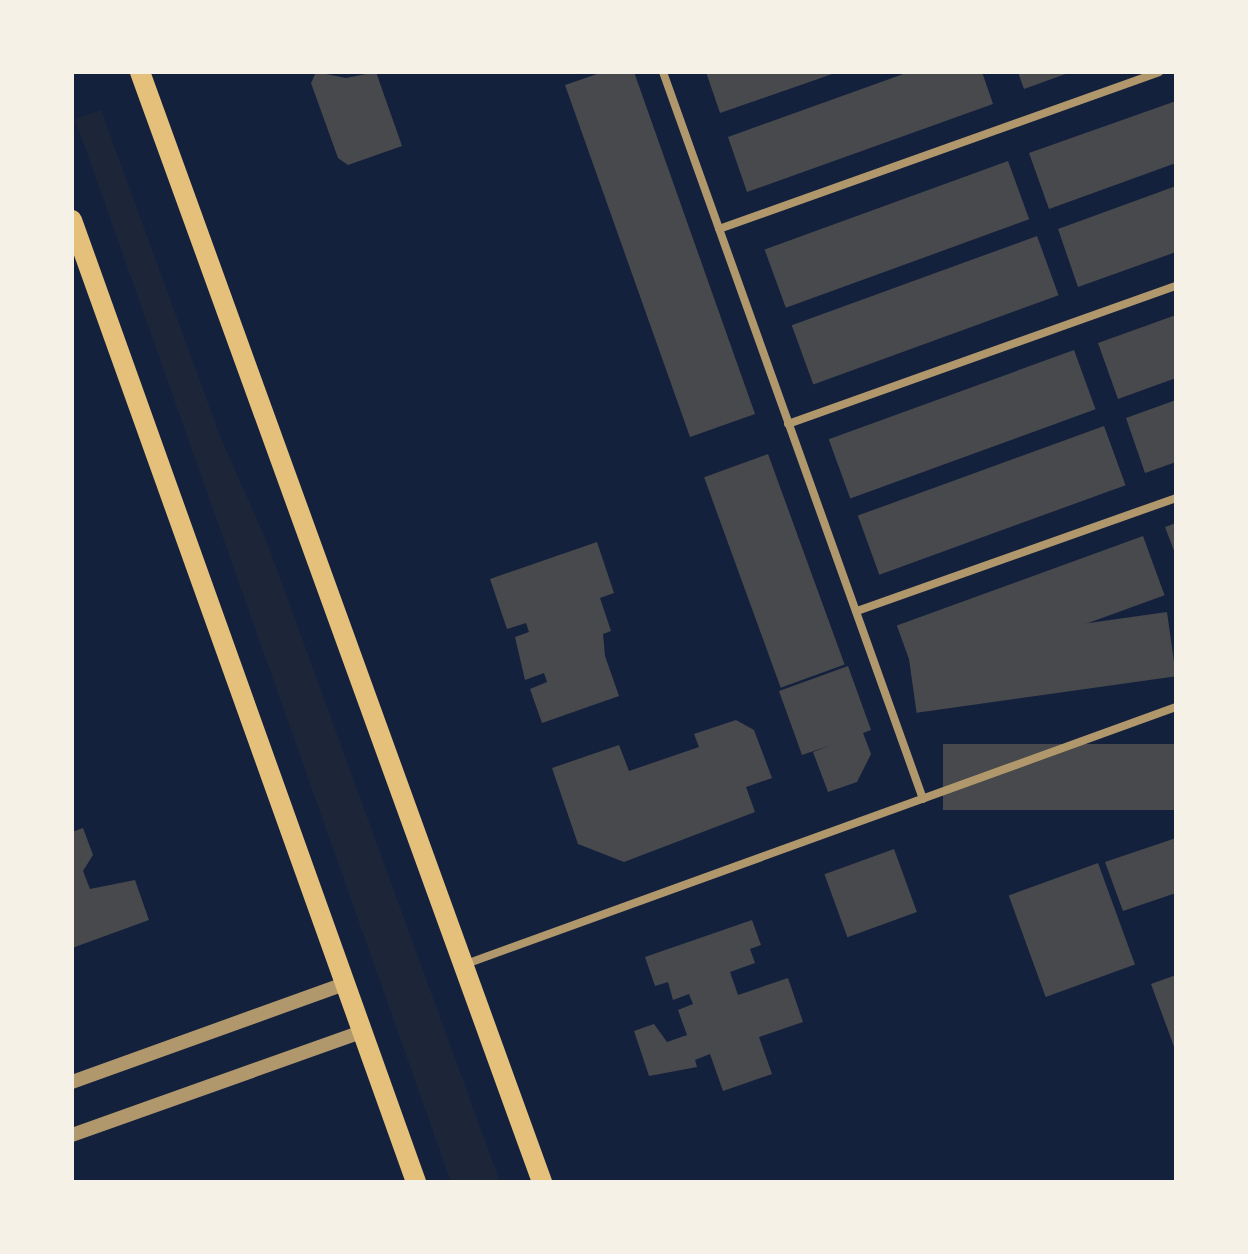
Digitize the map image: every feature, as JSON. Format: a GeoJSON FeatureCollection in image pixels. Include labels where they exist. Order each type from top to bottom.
{"type":"FeatureCollection","features":[{"type":"Feature","properties":{"kind":"main road"},"geometry":{"type":"LineString","coordinates":[[140,72],[542,1182]]}},
{"type":"Feature","properties":{"kind":"main road"},"geometry":{"type":"LineString","coordinates":[[72,220],[416,1182]]}},
{"type":"Feature","properties":{"kind":"street"},"geometry":{"type":"LineString","coordinates":[[663,72],[923,799]]}},
{"type":"Feature","properties":{"kind":"street"},"geometry":{"type":"LineString","coordinates":[[719,229],[1159,72]]}},
{"type":"Feature","properties":{"kind":"street"},"geometry":{"type":"LineString","coordinates":[[788,424],[1176,286]]}},
{"type":"Feature","properties":{"kind":"street"},"geometry":{"type":"LineString","coordinates":[[857,611],[1176,498]]}},
{"type":"Feature","properties":{"kind":"street"},"geometry":{"type":"LineString","coordinates":[[463,964],[1176,707]]}},
{"type":"Feature","properties":{"kind":"street"},"geometry":{"type":"LineString","coordinates":[[72,1082],[344,984]]}},
{"type":"Feature","properties":{"kind":"street"},"geometry":{"type":"LineString","coordinates":[[72,1135],[361,1032]]}},
{"type":"Feature","properties":{"kind":"shaded area"},"geometry":{"type":"Polygon","coordinates":[[[101,110],[220,436],[268,545],[500,1182],[451,1182],[75,119],[101,110]]]}},
{"type":"Feature","properties":{"kind":"building"},"geometry":{"type":"Polygon","coordinates":[[[316,72],[346,78],[376,72],[402,146],[348,165],[338,158],[311,83],[316,72]]]}},
{"type":"Feature","properties":{"kind":"building"},"geometry":{"type":"Polygon","coordinates":[[[603,72],[634,72],[755,414],[690,437],[565,85],[603,72]]]}},
{"type":"Feature","properties":{"kind":"building"},"geometry":{"type":"Polygon","coordinates":[[[706,72],[838,72],[720,113],[706,72]]]}},
{"type":"Feature","properties":{"kind":"building"},"geometry":{"type":"Polygon","coordinates":[[[909,72],[982,72],[993,104],[747,192],[728,137],[909,72]]]}},
{"type":"Feature","properties":{"kind":"building"},"geometry":{"type":"Polygon","coordinates":[[[1018,72],[1071,72],[1024,89],[1018,72]]]}},
{"type":"Feature","properties":{"kind":"building"},"geometry":{"type":"Polygon","coordinates":[[[1176,101],[1176,163],[1049,209],[1029,153],[1176,101]]]}},
{"type":"Feature","properties":{"kind":"building"},"geometry":{"type":"Polygon","coordinates":[[[1008,161],[1029,219],[786,308],[765,250],[1008,161]]]}},
{"type":"Feature","properties":{"kind":"building"},"geometry":{"type":"Polygon","coordinates":[[[1176,186],[1176,252],[1078,287],[1058,229],[1176,186]]]}},
{"type":"Feature","properties":{"kind":"building"},"geometry":{"type":"Polygon","coordinates":[[[1037,236],[1059,295],[813,384],[792,325],[1037,236]]]}},
{"type":"Feature","properties":{"kind":"building"},"geometry":{"type":"Polygon","coordinates":[[[1176,315],[1176,378],[1118,399],[1098,343],[1176,315]]]}},
{"type":"Feature","properties":{"kind":"building"},"geometry":{"type":"Polygon","coordinates":[[[1074,350],[1096,409],[850,498],[829,439],[1074,350]]]}},
{"type":"Feature","properties":{"kind":"building"},"geometry":{"type":"Polygon","coordinates":[[[1176,400],[1176,462],[1145,473],[1126,418],[1176,400]]]}},
{"type":"Feature","properties":{"kind":"building"},"geometry":{"type":"Polygon","coordinates":[[[1104,426],[1126,485],[879,575],[858,516],[1104,426]]]}},
{"type":"Feature","properties":{"kind":"building"},"geometry":{"type":"Polygon","coordinates":[[[768,454],[845,664],[781,688],[704,477],[768,454]]]}},
{"type":"Feature","properties":{"kind":"building"},"geometry":{"type":"Polygon","coordinates":[[[1176,523],[1176,556],[1165,527],[1176,523]]]}},
{"type":"Feature","properties":{"kind":"building"},"geometry":{"type":"Polygon","coordinates":[[[1143,536],[1165,595],[918,685],[897,626],[1143,536]]]}},
{"type":"Feature","properties":{"kind":"building"},"geometry":{"type":"Polygon","coordinates":[[[597,542],[614,593],[600,598],[611,631],[603,634],[605,656],[619,696],[542,723],[530,689],[547,682],[544,673],[525,680],[515,637],[529,632],[526,623],[507,629],[490,579],[597,542]]]}},
{"type":"Feature","properties":{"kind":"building"},"geometry":{"type":"Polygon","coordinates":[[[1167,612],[1176,676],[917,713],[908,648],[1167,612]]]}},
{"type":"Feature","properties":{"kind":"building"},"geometry":{"type":"Polygon","coordinates":[[[848,666],[871,730],[863,733],[871,754],[857,782],[828,792],[813,752],[831,745],[802,755],[779,691],[848,666]]]}},
{"type":"Feature","properties":{"kind":"building"},"geometry":{"type":"Polygon","coordinates":[[[736,720],[754,730],[772,778],[746,787],[755,812],[624,862],[578,844],[552,768],[619,745],[629,771],[699,747],[694,734],[736,720]]]}},
{"type":"Feature","properties":{"kind":"building"},"geometry":{"type":"Polygon","coordinates":[[[943,744],[1176,744],[1176,810],[943,810],[943,744]]]}},
{"type":"Feature","properties":{"kind":"building"},"geometry":{"type":"Polygon","coordinates":[[[83,828],[93,855],[83,871],[90,889],[135,880],[149,920],[72,948],[72,832],[83,828]]]}},
{"type":"Feature","properties":{"kind":"building"},"geometry":{"type":"Polygon","coordinates":[[[1176,838],[1176,893],[1123,911],[1105,862],[1176,838]]]}},
{"type":"Feature","properties":{"kind":"building"},"geometry":{"type":"Polygon","coordinates":[[[894,849],[917,912],[847,937],[824,874],[894,849]]]}},
{"type":"Feature","properties":{"kind":"building"},"geometry":{"type":"Polygon","coordinates":[[[1098,863],[1135,964],[1046,997],[1009,895],[1098,863]]]}},
{"type":"Feature","properties":{"kind":"building"},"geometry":{"type":"Polygon","coordinates":[[[752,920],[761,945],[750,949],[755,963],[730,972],[738,995],[788,978],[803,1022],[759,1037],[772,1074],[723,1091],[710,1054],[695,1060],[697,1067],[649,1076],[634,1031],[654,1024],[667,1042],[687,1035],[678,1010],[693,1004],[689,994],[673,1000],[668,982],[655,986],[645,957],[752,920]]]}},
{"type":"Feature","properties":{"kind":"building"},"geometry":{"type":"Polygon","coordinates":[[[1176,975],[1176,1052],[1151,984],[1176,975]]]}}]}
